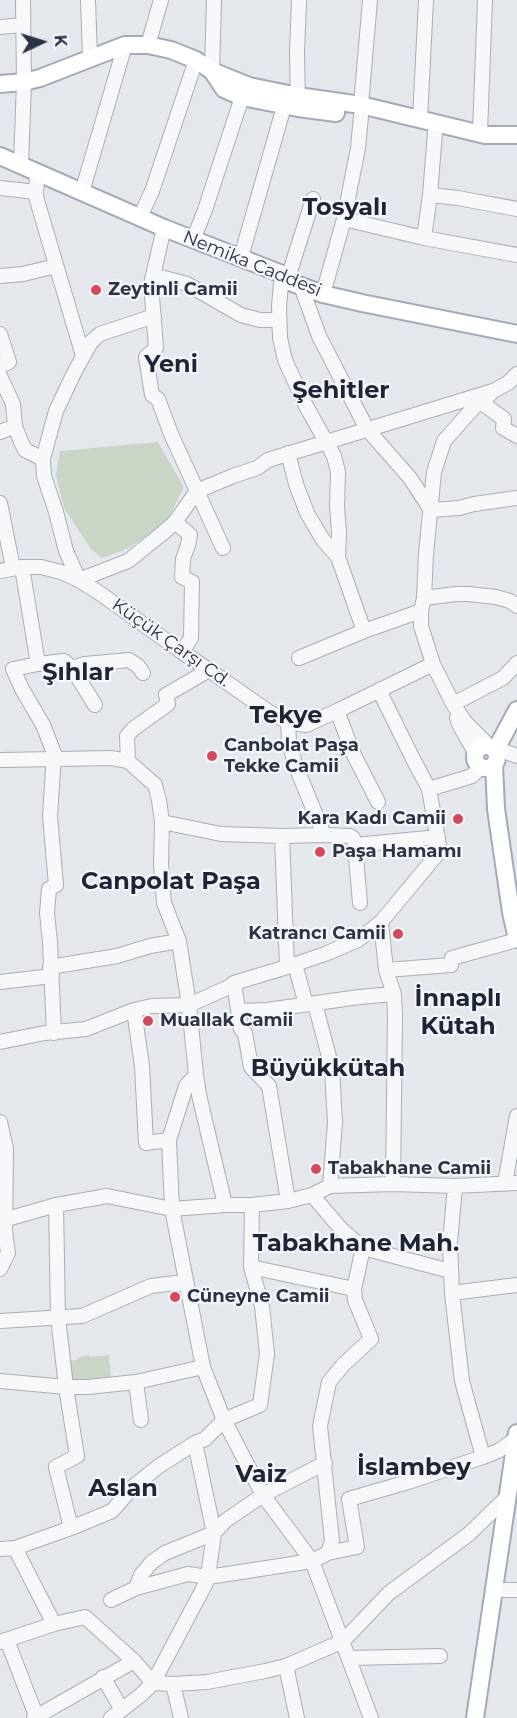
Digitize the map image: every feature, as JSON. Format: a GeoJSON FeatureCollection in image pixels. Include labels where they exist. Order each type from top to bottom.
{"type":"FeatureCollection","features":[{"type":"Feature","properties":{"kind":"main road"},"geometry":{"type":"LineString","coordinates":[[0,84],[40,78],[125,45],[148,45],[171,50],[196,60],[212,71],[292,101]]}},
{"type":"Feature","properties":{"kind":"main road"},"geometry":{"type":"LineString","coordinates":[[212,71],[224,89],[242,97],[292,101],[420,119],[485,135],[517,135]]}},
{"type":"Feature","properties":{"kind":"main road"},"geometry":{"type":"LineString","coordinates":[[361,110],[435,132],[487,143],[517,142]]}},
{"type":"Feature","properties":{"kind":"main road","name":"Nemika Caddesi"},"geometry":{"type":"LineString","coordinates":[[0,156],[164,228],[241,257],[323,294],[517,334]]}},
{"type":"Feature","properties":{"kind":"main road"},"geometry":{"type":"LineString","coordinates":[[517,710],[487,757],[517,940]]}},
{"type":"Feature","properties":{"kind":"main road"},"geometry":{"type":"LineString","coordinates":[[475,1718],[517,1436]]}},
{"type":"Feature","properties":{"kind":"street"},"geometry":{"type":"LineString","coordinates":[[21,165],[24,82],[22,0]]}},
{"type":"Feature","properties":{"kind":"street"},"geometry":{"type":"LineString","coordinates":[[88,0],[90,57]]}},
{"type":"Feature","properties":{"kind":"street"},"geometry":{"type":"LineString","coordinates":[[148,45],[161,0]]}},
{"type":"Feature","properties":{"kind":"street"},"geometry":{"type":"LineString","coordinates":[[212,71],[214,0]]}},
{"type":"Feature","properties":{"kind":"street"},"geometry":{"type":"LineString","coordinates":[[241,257],[292,101],[299,0]]}},
{"type":"Feature","properties":{"kind":"street"},"geometry":{"type":"LineString","coordinates":[[323,294],[344,219],[358,148],[370,0]]}},
{"type":"Feature","properties":{"kind":"street"},"geometry":{"type":"LineString","coordinates":[[420,119],[426,0]]}},
{"type":"Feature","properties":{"kind":"street"},"geometry":{"type":"LineString","coordinates":[[480,133],[485,0]]}},
{"type":"Feature","properties":{"kind":"street"},"geometry":{"type":"LineString","coordinates":[[0,27],[23,25]]}},
{"type":"Feature","properties":{"kind":"street"},"geometry":{"type":"LineString","coordinates":[[82,192],[125,45]]}},
{"type":"Feature","properties":{"kind":"street"},"geometry":{"type":"LineString","coordinates":[[140,217],[152,191],[196,60]]}},
{"type":"Feature","properties":{"kind":"street"},"geometry":{"type":"LineString","coordinates":[[193,240],[242,97]]}},
{"type":"Feature","properties":{"kind":"street"},"geometry":{"type":"LineString","coordinates":[[424,238],[435,132]]}},
{"type":"Feature","properties":{"kind":"street"},"geometry":{"type":"LineString","coordinates":[[38,172],[36,197],[83,356]]}},
{"type":"Feature","properties":{"kind":"street"},"geometry":{"type":"LineString","coordinates":[[0,188],[36,192]]}},
{"type":"Feature","properties":{"kind":"street"},"geometry":{"type":"LineString","coordinates":[[430,195],[517,209]]}},
{"type":"Feature","properties":{"kind":"street"},"geometry":{"type":"LineString","coordinates":[[313,199],[279,320],[280,338],[285,360],[305,404],[334,456],[338,472],[338,557],[364,631]]}},
{"type":"Feature","properties":{"kind":"street"},"geometry":{"type":"LineString","coordinates":[[344,219],[424,238],[517,255]]}},
{"type":"Feature","properties":{"kind":"street"},"geometry":{"type":"LineString","coordinates":[[164,228],[151,284],[156,348],[147,357],[152,395],[158,399],[171,434],[223,548]]}},
{"type":"Feature","properties":{"kind":"street"},"geometry":{"type":"LineString","coordinates":[[0,276],[23,274],[56,266]]}},
{"type":"Feature","properties":{"kind":"street"},"geometry":{"type":"LineString","coordinates":[[153,275],[187,284],[241,315],[260,320],[279,320]]}},
{"type":"Feature","properties":{"kind":"street"},"geometry":{"type":"LineString","coordinates":[[290,280],[367,429],[410,478],[431,510]]}},
{"type":"Feature","properties":{"kind":"street"},"geometry":{"type":"LineString","coordinates":[[154,316],[100,334],[91,342],[56,411],[43,459],[44,476],[66,551],[79,580],[128,561],[175,522],[197,491],[257,468],[268,460],[288,453],[493,391],[508,383],[517,374]]}},
{"type":"Feature","properties":{"kind":"street"},"geometry":{"type":"LineString","coordinates":[[0,334],[9,362],[0,366]]}},
{"type":"Feature","properties":{"kind":"street"},"geometry":{"type":"LineString","coordinates":[[0,376],[13,404],[15,426],[25,450],[43,459]]}},
{"type":"Feature","properties":{"kind":"street"},"geometry":{"type":"LineString","coordinates":[[487,757],[453,704],[433,664],[421,626],[434,472],[444,441],[475,406],[482,403],[493,391]]}},
{"type":"Feature","properties":{"kind":"street"},"geometry":{"type":"LineString","coordinates":[[482,403],[504,419],[503,428],[517,436]]}},
{"type":"Feature","properties":{"kind":"street"},"geometry":{"type":"LineString","coordinates":[[0,432],[15,426]]}},
{"type":"Feature","properties":{"kind":"street"},"geometry":{"type":"LineString","coordinates":[[288,453],[307,513],[323,540],[338,557]]}},
{"type":"Feature","properties":{"kind":"street"},"geometry":{"type":"LineString","coordinates":[[431,510],[459,508],[517,498]]}},
{"type":"Feature","properties":{"kind":"street"},"geometry":{"type":"LineString","coordinates":[[0,503],[12,568],[38,664]]}},
{"type":"Feature","properties":{"kind":"street"},"geometry":{"type":"LineString","coordinates":[[175,522],[189,535],[183,559],[182,577],[192,582],[191,638],[182,652]]}},
{"type":"Feature","properties":{"kind":"street","name":"Küçük Çarşı Cd."},"geometry":{"type":"LineString","coordinates":[[12,568],[41,567],[79,580],[269,712],[288,722]]}},
{"type":"Feature","properties":{"kind":"street"},"geometry":{"type":"LineString","coordinates":[[299,658],[450,594],[503,599],[517,606]]}},
{"type":"Feature","properties":{"kind":"street"},"geometry":{"type":"LineString","coordinates":[[72,668],[86,664],[129,660],[143,673]]}},
{"type":"Feature","properties":{"kind":"street"},"geometry":{"type":"LineString","coordinates":[[54,1033],[47,913],[49,889],[56,885],[50,816],[54,753],[43,725],[13,669],[64,661],[72,668],[95,705]]}},
{"type":"Feature","properties":{"kind":"street"},"geometry":{"type":"LineString","coordinates":[[453,704],[504,678],[517,663]]}},
{"type":"Feature","properties":{"kind":"street"},"geometry":{"type":"LineString","coordinates":[[324,835],[295,764],[289,741],[288,722],[306,725],[433,664]]}},
{"type":"Feature","properties":{"kind":"street"},"geometry":{"type":"LineString","coordinates":[[128,761],[127,736],[133,729],[168,704],[166,695],[209,670]]}},
{"type":"Feature","properties":{"kind":"street"},"geometry":{"type":"LineString","coordinates":[[0,1042],[86,1029],[134,1010],[152,1006],[189,1005],[234,983],[325,954],[358,939],[381,922],[440,851],[429,789],[412,759],[380,690]]}},
{"type":"Feature","properties":{"kind":"street"},"geometry":{"type":"LineString","coordinates":[[337,711],[354,755],[378,802]]}},
{"type":"Feature","properties":{"kind":"street"},"geometry":{"type":"LineString","coordinates":[[429,789],[472,777],[487,757],[506,752],[517,756]]}},
{"type":"Feature","properties":{"kind":"street"},"geometry":{"type":"LineString","coordinates":[[0,760],[111,758],[128,761],[155,785],[162,822],[161,864],[164,903],[179,941],[201,1105],[225,1205]]}},
{"type":"Feature","properties":{"kind":"street"},"geometry":{"type":"LineString","coordinates":[[162,822],[221,834],[350,836],[355,844],[360,903]]}},
{"type":"Feature","properties":{"kind":"street"},"geometry":{"type":"LineString","coordinates":[[282,836],[291,966],[305,1001],[315,1004]]}},
{"type":"Feature","properties":{"kind":"street"},"geometry":{"type":"LineString","coordinates":[[355,844],[438,837]]}},
{"type":"Feature","properties":{"kind":"street"},"geometry":{"type":"LineString","coordinates":[[381,922],[386,970],[394,994],[393,1184]]}},
{"type":"Feature","properties":{"kind":"street"},"geometry":{"type":"LineString","coordinates":[[386,970],[451,965],[452,958],[517,940]]}},
{"type":"Feature","properties":{"kind":"street"},"geometry":{"type":"LineString","coordinates":[[0,982],[179,941]]}},
{"type":"Feature","properties":{"kind":"street"},"geometry":{"type":"LineString","coordinates":[[234,983],[241,1029],[245,1033],[251,1067],[269,1086],[288,1201]]}},
{"type":"Feature","properties":{"kind":"street"},"geometry":{"type":"LineString","coordinates":[[239,1011],[267,1010],[359,996],[394,994]]}},
{"type":"Feature","properties":{"kind":"street"},"geometry":{"type":"LineString","coordinates":[[315,1004],[332,1068],[335,1123],[330,1186]]}},
{"type":"Feature","properties":{"kind":"street"},"geometry":{"type":"LineString","coordinates":[[134,1010],[142,1066],[146,1143],[170,1140]]}},
{"type":"Feature","properties":{"kind":"street"},"geometry":{"type":"LineString","coordinates":[[196,1076],[186,1086],[170,1140],[171,1209],[203,1367],[224,1420],[263,1495],[312,1561],[371,1718]]}},
{"type":"Feature","properties":{"kind":"street"},"geometry":{"type":"LineString","coordinates":[[3,1220],[56,1205],[107,1196],[171,1209],[288,1201],[312,1195],[330,1186],[393,1184],[455,1186],[511,1183],[517,1116]]}},
{"type":"Feature","properties":{"kind":"street"},"geometry":{"type":"LineString","coordinates":[[0,1122],[6,1149],[3,1220],[8,1253],[0,1269]]}},
{"type":"Feature","properties":{"kind":"street"},"geometry":{"type":"LineString","coordinates":[[455,1186],[450,1242],[452,1293],[462,1381],[483,1457]]}},
{"type":"Feature","properties":{"kind":"street"},"geometry":{"type":"LineString","coordinates":[[312,1195],[342,1230],[363,1248],[450,1271]]}},
{"type":"Feature","properties":{"kind":"street"},"geometry":{"type":"LineString","coordinates":[[56,1205],[58,1317],[77,1455],[56,1467],[71,1528]]}},
{"type":"Feature","properties":{"kind":"street"},"geometry":{"type":"LineString","coordinates":[[0,1561],[16,1550],[112,1511],[134,1486],[159,1466],[205,1439],[224,1420],[260,1405],[267,1354],[262,1306],[251,1267],[252,1205]]}},
{"type":"Feature","properties":{"kind":"street"},"geometry":{"type":"LineString","coordinates":[[328,1553],[332,1541],[320,1426],[329,1382],[343,1365],[371,1339],[355,1300],[354,1289],[363,1248]]}},
{"type":"Feature","properties":{"kind":"street"},"geometry":{"type":"LineString","coordinates":[[251,1267],[354,1289]]}},
{"type":"Feature","properties":{"kind":"street"},"geometry":{"type":"LineString","coordinates":[[0,1321],[82,1316],[151,1286],[176,1283],[185,1285]]}},
{"type":"Feature","properties":{"kind":"street"},"geometry":{"type":"LineString","coordinates":[[452,1293],[517,1285]]}},
{"type":"Feature","properties":{"kind":"street"},"geometry":{"type":"LineString","coordinates":[[0,1381],[88,1387],[136,1382],[203,1367]]}},
{"type":"Feature","properties":{"kind":"street"},"geometry":{"type":"LineString","coordinates":[[136,1382],[141,1420]]}},
{"type":"Feature","properties":{"kind":"street"},"geometry":{"type":"LineString","coordinates":[[111,1600],[136,1588],[188,1574],[208,1577],[312,1561],[328,1553],[357,1547],[349,1499],[483,1457],[498,1451],[517,1436]]}},
{"type":"Feature","properties":{"kind":"street"},"geometry":{"type":"LineString","coordinates":[[103,1677],[116,1714],[153,1683],[206,1584],[214,1533],[195,1443]]}},
{"type":"Feature","properties":{"kind":"street"},"geometry":{"type":"LineString","coordinates":[[136,1588],[141,1575],[152,1562],[165,1553],[214,1533],[225,1521],[263,1495],[325,1463]]}},
{"type":"Feature","properties":{"kind":"street"},"geometry":{"type":"LineString","coordinates":[[134,1661],[36,1718],[4,1641],[54,1624],[85,1617],[134,1661],[153,1683],[207,1682],[286,1666],[342,1641],[389,1593],[469,1534],[507,1498]]}},
{"type":"Feature","properties":{"kind":"street"},"geometry":{"type":"LineString","coordinates":[[0,1549],[16,1550]]}},
{"type":"Feature","properties":{"kind":"street"},"geometry":{"type":"LineString","coordinates":[[16,1550],[54,1624]]}},
{"type":"Feature","properties":{"kind":"street"},"geometry":{"type":"LineString","coordinates":[[494,1590],[517,1590]]}},
{"type":"Feature","properties":{"kind":"street"},"geometry":{"type":"LineString","coordinates":[[349,1658],[440,1656]]}},
{"type":"Feature","properties":{"kind":"street"},"geometry":{"type":"LineString","coordinates":[[286,1666],[297,1718]]}},
{"type":"Feature","properties":{"kind":"street"},"geometry":{"type":"LineString","coordinates":[[173,1684],[181,1718]]}},
{"type":"Feature","properties":{"kind":"green space"},"geometry":{"type":"Polygon","coordinates":[[[158,442],[184,487],[168,519],[127,549],[102,558],[91,549],[64,508],[56,475],[60,451],[158,442]]]}},
{"type":"Feature","properties":{"kind":"green space"},"geometry":{"type":"Polygon","coordinates":[[[89,1355],[90,1357],[109,1355],[111,1379],[57,1383],[56,1370],[66,1369],[69,1361],[89,1355]]]}},
{"type":"Feature","properties":{"kind":"place","name":"Zeytinli Camii"},"geometry":{"type":"Point","coordinates":[96,290]}},
{"type":"Feature","properties":{"kind":"place","name":"Canbolat Paşa Tekke Camii"},"geometry":{"type":"Point","coordinates":[212,756]}},
{"type":"Feature","properties":{"kind":"place","name":"Kara Kadı Camii"},"geometry":{"type":"Point","coordinates":[458,819]}},
{"type":"Feature","properties":{"kind":"place","name":"Paşa Hamamı"},"geometry":{"type":"Point","coordinates":[320,852]}},
{"type":"Feature","properties":{"kind":"place","name":"Katrancı Camii"},"geometry":{"type":"Point","coordinates":[398,934]}},
{"type":"Feature","properties":{"kind":"place","name":"Muallak Camii"},"geometry":{"type":"Point","coordinates":[148,1021]}},
{"type":"Feature","properties":{"kind":"place","name":"Tabakhane Camii"},"geometry":{"type":"Point","coordinates":[316,1169]}},
{"type":"Feature","properties":{"kind":"place","name":"Cüneyne Camii"},"geometry":{"type":"Point","coordinates":[175,1297]}},
{"type":"Feature","properties":{"kind":"district","name":"Tosyalı"},"geometry":{"type":"Point","coordinates":[345,208]}},
{"type":"Feature","properties":{"kind":"district","name":"Yeni"},"geometry":{"type":"Point","coordinates":[171,365]}},
{"type":"Feature","properties":{"kind":"district","name":"Şehitler"},"geometry":{"type":"Point","coordinates":[341,391]}},
{"type":"Feature","properties":{"kind":"district","name":"Şıhlar"},"geometry":{"type":"Point","coordinates":[78,673]}},
{"type":"Feature","properties":{"kind":"district","name":"Tekye"},"geometry":{"type":"Point","coordinates":[286,716]}},
{"type":"Feature","properties":{"kind":"district","name":"Canpolat Paşa"},"geometry":{"type":"Point","coordinates":[171,882]}},
{"type":"Feature","properties":{"kind":"district","name":"İnnaplı Kütah"},"geometry":{"type":"Point","coordinates":[458,1013]}},
{"type":"Feature","properties":{"kind":"district","name":"Büyükkütah"},"geometry":{"type":"Point","coordinates":[328,1069]}},
{"type":"Feature","properties":{"kind":"district","name":"Tabakhane Mah."},"geometry":{"type":"Point","coordinates":[356,1244]}},
{"type":"Feature","properties":{"kind":"district","name":"İslambey"},"geometry":{"type":"Point","coordinates":[414,1468]}},
{"type":"Feature","properties":{"kind":"district","name":"Vaiz"},"geometry":{"type":"Point","coordinates":[261,1475]}},
{"type":"Feature","properties":{"kind":"district","name":"Aslan"},"geometry":{"type":"Point","coordinates":[123,1489]}}]}
